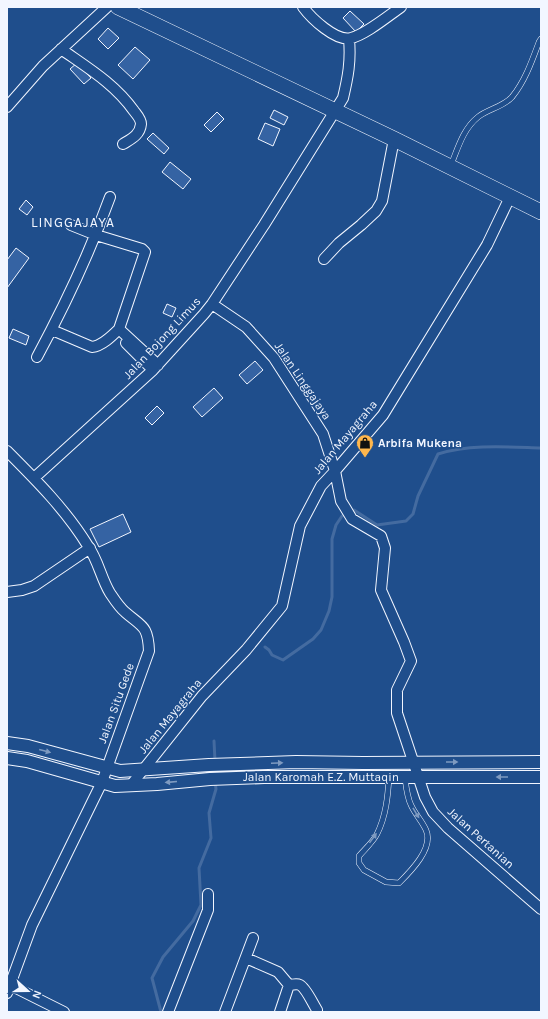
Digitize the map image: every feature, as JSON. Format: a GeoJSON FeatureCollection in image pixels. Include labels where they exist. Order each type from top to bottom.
{"type":"FeatureCollection","features":[{"type":"Feature","properties":{"kind":"main road"},"geometry":{"type":"LineString","coordinates":[[118,7],[394,139],[541,212]]}},
{"type":"Feature","properties":{"kind":"street"},"geometry":{"type":"LineString","coordinates":[[7,107],[43,66],[107,7]]}},
{"type":"Feature","properties":{"kind":"street"},"geometry":{"type":"LineString","coordinates":[[303,7],[316,22],[334,34],[349,39],[358,36],[401,7]]}},
{"type":"Feature","properties":{"kind":"street","name":"Jalan Bojong Limus"},"geometry":{"type":"LineString","coordinates":[[34,478],[155,367],[212,304],[264,225],[342,98],[349,76],[349,39]]}},
{"type":"Feature","properties":{"kind":"street"},"geometry":{"type":"LineString","coordinates":[[61,49],[114,87],[124,97],[140,120],[141,126],[139,133],[123,144]]}},
{"type":"Feature","properties":{"kind":"street"},"geometry":{"type":"LineString","coordinates":[[324,259],[339,243],[376,211],[382,201],[394,139]]}},
{"type":"Feature","properties":{"kind":"street"},"geometry":{"type":"LineString","coordinates":[[37,357],[52,330],[96,235],[110,196]]}},
{"type":"Feature","properties":{"kind":"street","name":"Jalan Mayagraha"},"geometry":{"type":"LineString","coordinates":[[131,785],[202,696],[246,650],[282,606],[300,526],[321,486],[383,415],[487,245],[510,197]]}},
{"type":"Feature","properties":{"kind":"street"},"geometry":{"type":"LineString","coordinates":[[52,330],[92,347],[98,346],[117,331],[145,252],[142,249],[96,235],[71,225]]}},
{"type":"Feature","properties":{"kind":"street","name":"Jalan Linggajaya"},"geometry":{"type":"LineString","coordinates":[[212,304],[246,327],[274,358],[323,434],[335,471],[341,501],[352,519]]}},
{"type":"Feature","properties":{"kind":"street"},"geometry":{"type":"LineString","coordinates":[[117,331],[155,367]]}},
{"type":"Feature","properties":{"kind":"street","name":"Jalan Situ Gede"},"geometry":{"type":"LineString","coordinates":[[7,451],[34,478],[76,526],[90,548],[109,591],[123,611],[143,626],[148,637],[148,651],[102,782],[32,925],[8,989]]}},
{"type":"Feature","properties":{"kind":"street","name":"Jalan Pertanian"},"geometry":{"type":"LineString","coordinates":[[352,519],[381,536],[385,548],[381,590],[411,661],[397,690],[397,713],[425,797],[433,812],[448,828],[541,909]]}},
{"type":"Feature","properties":{"kind":"street"},"geometry":{"type":"LineString","coordinates":[[7,592],[22,590],[34,586],[90,548]]}},
{"type":"Feature","properties":{"kind":"street","name":"Jalan Karomah E.Z. Muttaqin"},"geometry":{"type":"LineString","coordinates":[[7,743],[28,746],[120,772],[209,765],[296,762],[541,762]]}},
{"type":"Feature","properties":{"kind":"street","name":"Jalan Karomah E.Z. Muttaqin"},"geometry":{"type":"LineString","coordinates":[[7,758],[27,760],[115,786],[237,778],[389,776],[541,777]]}},
{"type":"Feature","properties":{"kind":"street"},"geometry":{"type":"LineString","coordinates":[[168,1012],[208,910],[208,894]]}},
{"type":"Feature","properties":{"kind":"street"},"geometry":{"type":"LineString","coordinates":[[225,1012],[253,938]]}},
{"type":"Feature","properties":{"kind":"street"},"geometry":{"type":"LineString","coordinates":[[246,958],[278,972],[290,986]]}},
{"type":"Feature","properties":{"kind":"street"},"geometry":{"type":"LineString","coordinates":[[290,986],[295,984],[300,985],[308,994],[317,1010]]}},
{"type":"Feature","properties":{"kind":"street"},"geometry":{"type":"LineString","coordinates":[[280,1012],[290,986]]}},
{"type":"Feature","properties":{"kind":"street"},"geometry":{"type":"LineString","coordinates":[[8,989],[64,1012]]}},
{"type":"Feature","properties":{"kind":"lane"},"geometry":{"type":"LineString","coordinates":[[450,168],[463,135],[478,117],[498,107],[511,97],[528,72],[541,39]]}},
{"type":"Feature","properties":{"kind":"lane"},"geometry":{"type":"LineString","coordinates":[[389,776],[388,796],[384,814],[376,835],[359,856],[359,862],[364,870],[386,882],[399,883],[410,872],[424,852],[427,844],[427,831],[410,804],[404,777]]}},
{"type":"Feature","properties":{"kind":"building"},"geometry":{"type":"Polygon","coordinates":[[[350,11],[364,24],[356,32],[343,18],[350,11]]]}},
{"type":"Feature","properties":{"kind":"building"},"geometry":{"type":"Polygon","coordinates":[[[108,28],[119,38],[108,49],[98,39],[108,28]]]}},
{"type":"Feature","properties":{"kind":"building"},"geometry":{"type":"Polygon","coordinates":[[[135,47],[150,60],[133,79],[118,65],[135,47]]]}},
{"type":"Feature","properties":{"kind":"building"},"geometry":{"type":"Polygon","coordinates":[[[77,63],[91,78],[84,84],[70,69],[77,63]]]}},
{"type":"Feature","properties":{"kind":"building"},"geometry":{"type":"Polygon","coordinates":[[[274,110],[288,117],[284,125],[270,118],[274,110]]]}},
{"type":"Feature","properties":{"kind":"building"},"geometry":{"type":"Polygon","coordinates":[[[217,112],[224,119],[211,132],[204,125],[217,112]]]}},
{"type":"Feature","properties":{"kind":"building"},"geometry":{"type":"Polygon","coordinates":[[[265,123],[280,129],[273,146],[258,139],[265,123]]]}},
{"type":"Feature","properties":{"kind":"building"},"geometry":{"type":"Polygon","coordinates":[[[153,133],[169,148],[164,154],[147,139],[153,133]]]}},
{"type":"Feature","properties":{"kind":"building"},"geometry":{"type":"Polygon","coordinates":[[[170,162],[191,179],[183,189],[162,172],[170,162]]]}},
{"type":"Feature","properties":{"kind":"building"},"geometry":{"type":"Polygon","coordinates":[[[26,200],[33,207],[27,215],[19,209],[26,200]]]}},
{"type":"Feature","properties":{"kind":"building"},"geometry":{"type":"Polygon","coordinates":[[[16,248],[29,258],[7,288],[7,260],[16,248]]]}},
{"type":"Feature","properties":{"kind":"building"},"geometry":{"type":"Polygon","coordinates":[[[167,304],[176,308],[172,317],[163,313],[167,304]]]}},
{"type":"Feature","properties":{"kind":"building"},"geometry":{"type":"Polygon","coordinates":[[[13,329],[29,336],[26,345],[9,338],[13,329]]]}},
{"type":"Feature","properties":{"kind":"building"},"geometry":{"type":"Polygon","coordinates":[[[255,361],[263,370],[247,384],[239,375],[255,361]]]}},
{"type":"Feature","properties":{"kind":"building"},"geometry":{"type":"Polygon","coordinates":[[[214,388],[223,398],[202,417],[193,407],[214,388]]]}},
{"type":"Feature","properties":{"kind":"building"},"geometry":{"type":"Polygon","coordinates":[[[157,406],[164,413],[152,425],[145,418],[157,406]]]}},
{"type":"Feature","properties":{"kind":"building"},"geometry":{"type":"Polygon","coordinates":[[[123,514],[131,532],[99,547],[90,529],[123,514]]]}},
{"type":"Feature","properties":{"kind":"waterway"},"geometry":{"type":"LineString","coordinates":[[265,647],[272,655],[283,660],[313,639],[321,630],[329,611],[332,597],[332,539],[336,525],[342,516],[354,510],[377,525],[406,521],[413,514],[418,496],[438,454],[476,447],[541,448]]}},
{"type":"Feature","properties":{"kind":"waterway"},"geometry":{"type":"LineString","coordinates":[[214,741],[215,761]]}},
{"type":"Feature","properties":{"kind":"waterway"},"geometry":{"type":"LineString","coordinates":[[161,1012],[152,978],[163,957],[193,921],[201,905],[199,868],[211,838],[209,813],[216,789],[215,781]]}},
{"type":"Feature","properties":{"kind":"place","name":"Arbifa Mukena"},"geometry":{"type":"Point","coordinates":[365,458]}},
{"type":"Feature","properties":{"kind":"district","name":"LINGGAJAYA"},"geometry":{"type":"Point","coordinates":[73,222]}}]}
